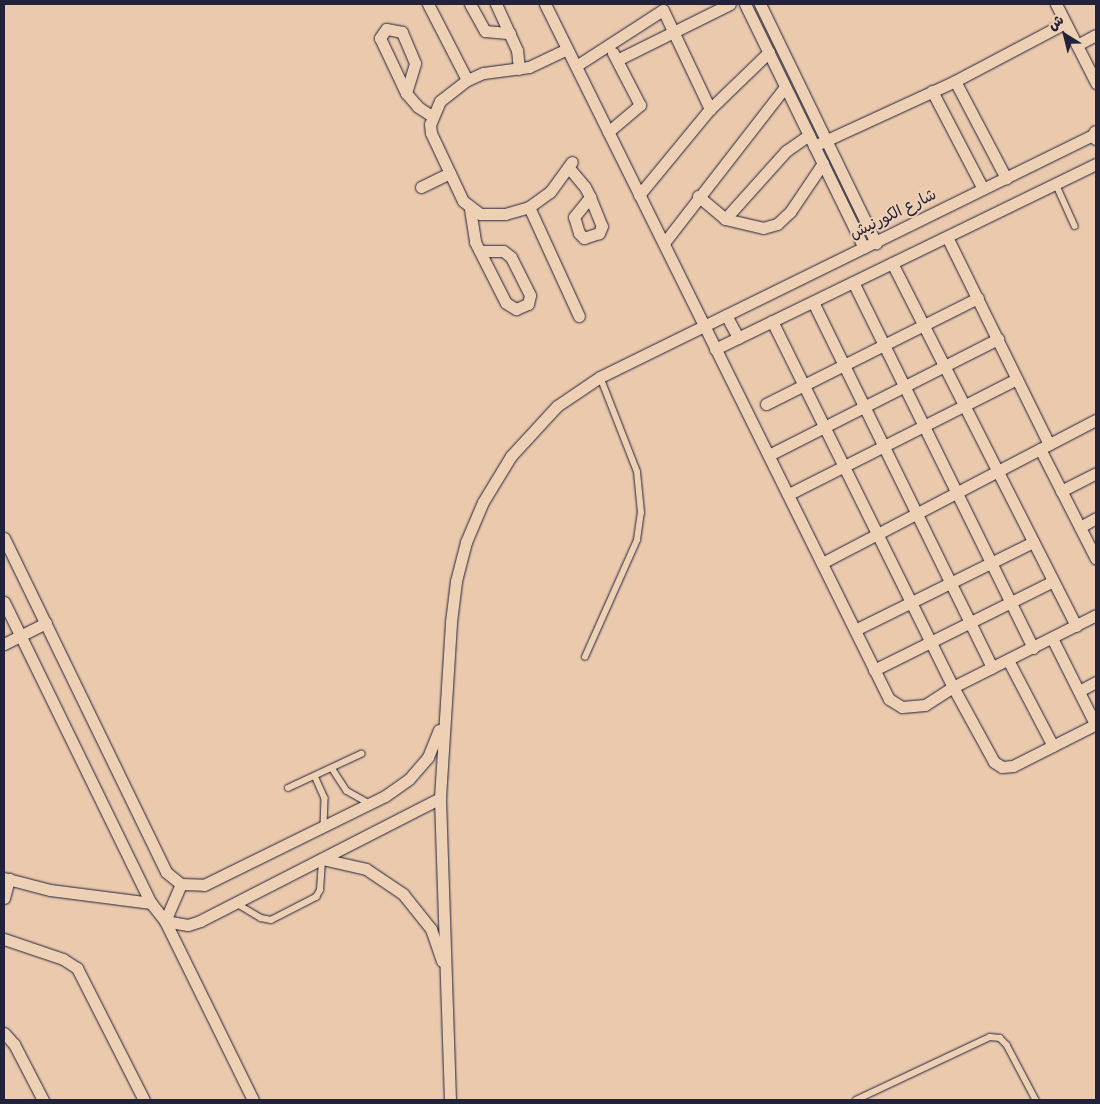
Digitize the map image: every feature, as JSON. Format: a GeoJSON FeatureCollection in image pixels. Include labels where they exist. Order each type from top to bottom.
{"type":"FeatureCollection","features":[{"type":"Feature","properties":{"kind":"street"},"geometry":{"type":"LineString","coordinates":[[428,4],[467,80]]}},
{"type":"Feature","properties":{"kind":"street"},"geometry":{"type":"LineString","coordinates":[[470,4],[485,31],[510,33]]}},
{"type":"Feature","properties":{"kind":"street"},"geometry":{"type":"LineString","coordinates":[[496,4],[518,55],[518,69]]}},
{"type":"Feature","properties":{"kind":"street"},"geometry":{"type":"LineString","coordinates":[[544,4],[789,494],[889,699],[902,707],[925,705],[953,687],[1096,616]]}},
{"type":"Feature","properties":{"kind":"street"},"geometry":{"type":"LineString","coordinates":[[617,60],[730,4]]}},
{"type":"Feature","properties":{"kind":"street"},"geometry":{"type":"LineString","coordinates":[[745,4],[864,248]]}},
{"type":"Feature","properties":{"kind":"street"},"geometry":{"type":"LineString","coordinates":[[760,4],[876,243]]}},
{"type":"Feature","properties":{"kind":"street"},"geometry":{"type":"LineString","coordinates":[[1056,4],[1096,84]]}},
{"type":"Feature","properties":{"kind":"street"},"geometry":{"type":"LineString","coordinates":[[576,66],[661,7],[710,109]]}},
{"type":"Feature","properties":{"kind":"street"},"geometry":{"type":"LineString","coordinates":[[814,146],[955,81],[1065,23]]}},
{"type":"Feature","properties":{"kind":"street"},"geometry":{"type":"LineString","coordinates":[[406,94],[415,63],[402,32],[386,29],[380,38],[406,94],[418,108],[432,116]]}},
{"type":"Feature","properties":{"kind":"street"},"geometry":{"type":"LineString","coordinates":[[1077,45],[1096,35]]}},
{"type":"Feature","properties":{"kind":"street"},"geometry":{"type":"LineString","coordinates":[[608,45],[640,104],[608,132]]}},
{"type":"Feature","properties":{"kind":"street"},"geometry":{"type":"LineString","coordinates":[[481,251],[503,252],[511,257],[530,295],[528,304],[516,309],[508,306],[481,251],[473,232],[470,209],[431,133],[432,116],[440,101],[467,80],[483,74],[518,69],[567,49]]}},
{"type":"Feature","properties":{"kind":"street"},"geometry":{"type":"LineString","coordinates":[[640,195],[710,109],[769,52]]}},
{"type":"Feature","properties":{"kind":"street"},"geometry":{"type":"LineString","coordinates":[[955,81],[1006,178]]}},
{"type":"Feature","properties":{"kind":"street"},"geometry":{"type":"LineString","coordinates":[[664,244],[698,196],[786,87]]}},
{"type":"Feature","properties":{"kind":"street"},"geometry":{"type":"LineString","coordinates":[[932,91],[983,189]]}},
{"type":"Feature","properties":{"kind":"street"},"geometry":{"type":"LineString","coordinates":[[726,219],[786,151],[809,134]]}},
{"type":"Feature","properties":{"kind":"street","name":"شارع الكورنيش"},"geometry":{"type":"LineString","coordinates":[[443,721],[456,581],[466,542],[483,502],[511,456],[535,427],[557,406],[600,376],[1096,135]]}},
{"type":"Feature","properties":{"kind":"street"},"geometry":{"type":"LineString","coordinates":[[698,196],[726,219],[763,228],[776,224],[790,212],[823,163]]}},
{"type":"Feature","properties":{"kind":"street"},"geometry":{"type":"LineString","coordinates":[[715,349],[1096,164]]}},
{"type":"Feature","properties":{"kind":"street"},"geometry":{"type":"LineString","coordinates":[[470,209],[492,216],[529,206],[550,192],[571,165],[590,197]]}},
{"type":"Feature","properties":{"kind":"street"},"geometry":{"type":"LineString","coordinates":[[421,188],[450,173]]}},
{"type":"Feature","properties":{"kind":"street"},"geometry":{"type":"LineString","coordinates":[[529,206],[579,316]]}},
{"type":"Feature","properties":{"kind":"street"},"geometry":{"type":"LineString","coordinates":[[947,236],[1017,379],[1061,491],[1096,559]]}},
{"type":"Feature","properties":{"kind":"street"},"geometry":{"type":"LineString","coordinates":[[892,263],[1076,626]]}},
{"type":"Feature","properties":{"kind":"street"},"geometry":{"type":"LineString","coordinates":[[853,282],[1032,648]]}},
{"type":"Feature","properties":{"kind":"street"},"geometry":{"type":"LineString","coordinates":[[766,404],[978,298]]}},
{"type":"Feature","properties":{"kind":"street"},"geometry":{"type":"LineString","coordinates":[[813,302],[992,667]]}},
{"type":"Feature","properties":{"kind":"street"},"geometry":{"type":"LineString","coordinates":[[726,315],[738,338]]}},
{"type":"Feature","properties":{"kind":"street"},"geometry":{"type":"LineString","coordinates":[[772,321],[930,642],[953,687],[998,765],[1013,766],[1096,724],[1052,638]]}},
{"type":"Feature","properties":{"kind":"street"},"geometry":{"type":"LineString","coordinates":[[769,455],[998,339]]}},
{"type":"Feature","properties":{"kind":"street"},"geometry":{"type":"LineString","coordinates":[[789,494],[1017,379]]}},
{"type":"Feature","properties":{"kind":"street"},"geometry":{"type":"LineString","coordinates":[[822,563],[1096,420]]}},
{"type":"Feature","properties":{"kind":"street"},"geometry":{"type":"LineString","coordinates":[[1061,491],[1096,473]]}},
{"type":"Feature","properties":{"kind":"street"},"geometry":{"type":"LineString","coordinates":[[1080,527],[1096,518]]}},
{"type":"Feature","properties":{"kind":"street"},"geometry":{"type":"LineString","coordinates":[[4,538],[166,872],[181,884],[204,885],[385,796],[415,772],[428,757],[443,721]]}},
{"type":"Feature","properties":{"kind":"street"},"geometry":{"type":"LineString","coordinates":[[854,630],[1033,542]]}},
{"type":"Feature","properties":{"kind":"street"},"geometry":{"type":"LineString","coordinates":[[874,670],[1053,581]]}},
{"type":"Feature","properties":{"kind":"street"},"geometry":{"type":"LineString","coordinates":[[4,602],[151,903],[165,921],[253,1100]]}},
{"type":"Feature","properties":{"kind":"street"},"geometry":{"type":"LineString","coordinates":[[4,644],[46,623]]}},
{"type":"Feature","properties":{"kind":"street"},"geometry":{"type":"LineString","coordinates":[[1008,660],[1053,746]]}},
{"type":"Feature","properties":{"kind":"street"},"geometry":{"type":"LineString","coordinates":[[1079,691],[1096,682]]}},
{"type":"Feature","properties":{"kind":"street"},"geometry":{"type":"LineString","coordinates":[[443,721],[440,798],[450,1100]]}},
{"type":"Feature","properties":{"kind":"street"},"geometry":{"type":"LineString","coordinates":[[165,921],[188,925],[236,903],[440,798]]}},
{"type":"Feature","properties":{"kind":"street"},"geometry":{"type":"LineString","coordinates":[[322,859],[366,870],[403,894],[431,929],[446,972]]}},
{"type":"Feature","properties":{"kind":"street"},"geometry":{"type":"LineString","coordinates":[[4,898],[6,879],[50,890],[151,903]]}},
{"type":"Feature","properties":{"kind":"street"},"geometry":{"type":"LineString","coordinates":[[165,921],[181,884]]}},
{"type":"Feature","properties":{"kind":"street"},"geometry":{"type":"LineString","coordinates":[[4,939],[63,958],[77,968],[144,1100]]}},
{"type":"Feature","properties":{"kind":"street"},"geometry":{"type":"LineString","coordinates":[[4,1033],[14,1044],[43,1100]]}},
{"type":"Feature","properties":{"kind":"lane"},"geometry":{"type":"LineString","coordinates":[[1056,184],[1075,226]]}},
{"type":"Feature","properties":{"kind":"lane"},"geometry":{"type":"LineString","coordinates":[[585,657],[637,540],[641,513],[637,472],[600,376]]}},
{"type":"Feature","properties":{"kind":"lane"},"geometry":{"type":"LineString","coordinates":[[288,788],[361,754]]}},
{"type":"Feature","properties":{"kind":"lane"},"geometry":{"type":"LineString","coordinates":[[332,768],[347,791],[370,804]]}},
{"type":"Feature","properties":{"kind":"lane"},"geometry":{"type":"LineString","coordinates":[[315,776],[325,798],[324,826]]}},
{"type":"Feature","properties":{"kind":"lane"},"geometry":{"type":"LineString","coordinates":[[236,903],[261,918],[271,920],[316,898],[320,890],[322,859]]}},
{"type":"Feature","properties":{"kind":"lane"},"geometry":{"type":"LineString","coordinates":[[856,1100],[986,1038],[995,1037],[1007,1045],[1036,1100]]}}]}
